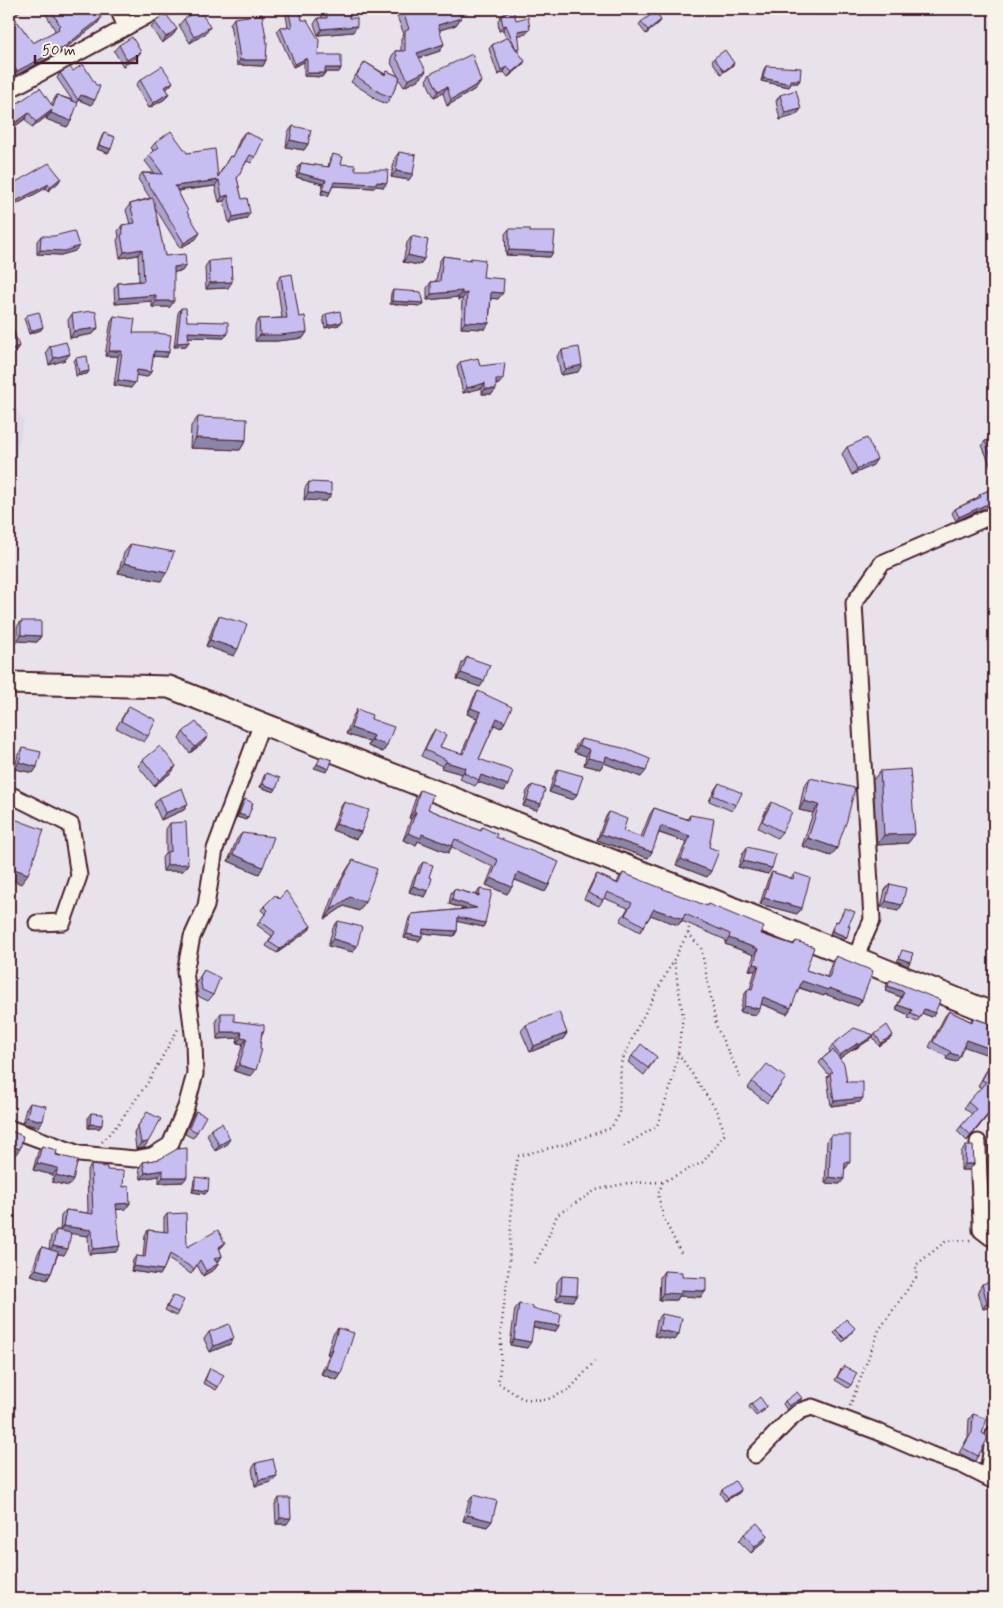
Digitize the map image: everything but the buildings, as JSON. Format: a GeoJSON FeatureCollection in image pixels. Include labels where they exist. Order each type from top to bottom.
{"type":"FeatureCollection","features":[{"type":"Feature","properties":{"kind":"main road"},"geometry":{"type":"LineString","coordinates":[[9,683],[169,687],[695,893],[994,1014]]}},
{"type":"Feature","properties":{"kind":"street"},"geometry":{"type":"LineString","coordinates":[[118,9],[126,27]]}},
{"type":"Feature","properties":{"kind":"street"},"geometry":{"type":"LineString","coordinates":[[9,90],[160,9]]}},
{"type":"Feature","properties":{"kind":"street"},"geometry":{"type":"LineString","coordinates":[[855,958],[872,920],[854,603],[882,564],[986,518]]}},
{"type":"Feature","properties":{"kind":"street"},"geometry":{"type":"LineString","coordinates":[[9,1128],[79,1154],[135,1159],[152,1156],[170,1145],[186,1107],[195,1074],[194,1041],[185,972],[192,937],[206,906],[215,849],[262,724]]}},
{"type":"Feature","properties":{"kind":"street"},"geometry":{"type":"LineString","coordinates":[[9,794],[71,825],[79,876],[63,922],[38,923]]}},
{"type":"Feature","properties":{"kind":"street"},"geometry":{"type":"LineString","coordinates":[[978,1142],[981,1230],[992,1238]]}},
{"type":"Feature","properties":{"kind":"street"},"geometry":{"type":"LineString","coordinates":[[755,1455],[788,1420],[800,1411],[812,1407],[962,1465],[992,1480]]}},
{"type":"Feature","properties":{"kind":"street"},"geometry":{"type":"LineString","coordinates":[[992,1480],[989,1466],[994,1434]]}},
{"type":"Feature","properties":{"kind":"path"},"geometry":{"type":"LineString","coordinates":[[595,1361],[569,1390],[546,1400],[523,1399],[498,1383],[501,1361],[501,1330],[509,1266],[512,1196],[518,1156],[611,1128],[619,1115],[621,1063],[636,1030],[688,933],[695,893]]}},
{"type":"Feature","properties":{"kind":"path"},"geometry":{"type":"LineString","coordinates":[[688,933],[701,948],[717,1028],[741,1082]]}},
{"type":"Feature","properties":{"kind":"path"},"geometry":{"type":"LineString","coordinates":[[624,1146],[657,1126],[671,1086],[683,1016],[674,958]]}},
{"type":"Feature","properties":{"kind":"path"},"geometry":{"type":"LineString","coordinates":[[91,1155],[118,1124],[147,1084],[181,1023]]}},
{"type":"Feature","properties":{"kind":"path"},"geometry":{"type":"LineString","coordinates":[[535,1263],[544,1247],[557,1215],[596,1190],[628,1183],[663,1182],[703,1162],[725,1134],[717,1111],[678,1053]]}},
{"type":"Feature","properties":{"kind":"path"},"geometry":{"type":"LineString","coordinates":[[663,1182],[658,1194],[663,1217],[681,1253]]}},
{"type":"Feature","properties":{"kind":"path"},"geometry":{"type":"LineString","coordinates":[[845,1419],[879,1330],[917,1276],[916,1265],[946,1241],[992,1238]]}},
{"type":"Feature","properties":{"kind":"shaded area"},"geometry":{"type":"Polygon","coordinates":[[[9,398],[24,421],[14,464],[9,500],[9,398]]]}}]}
